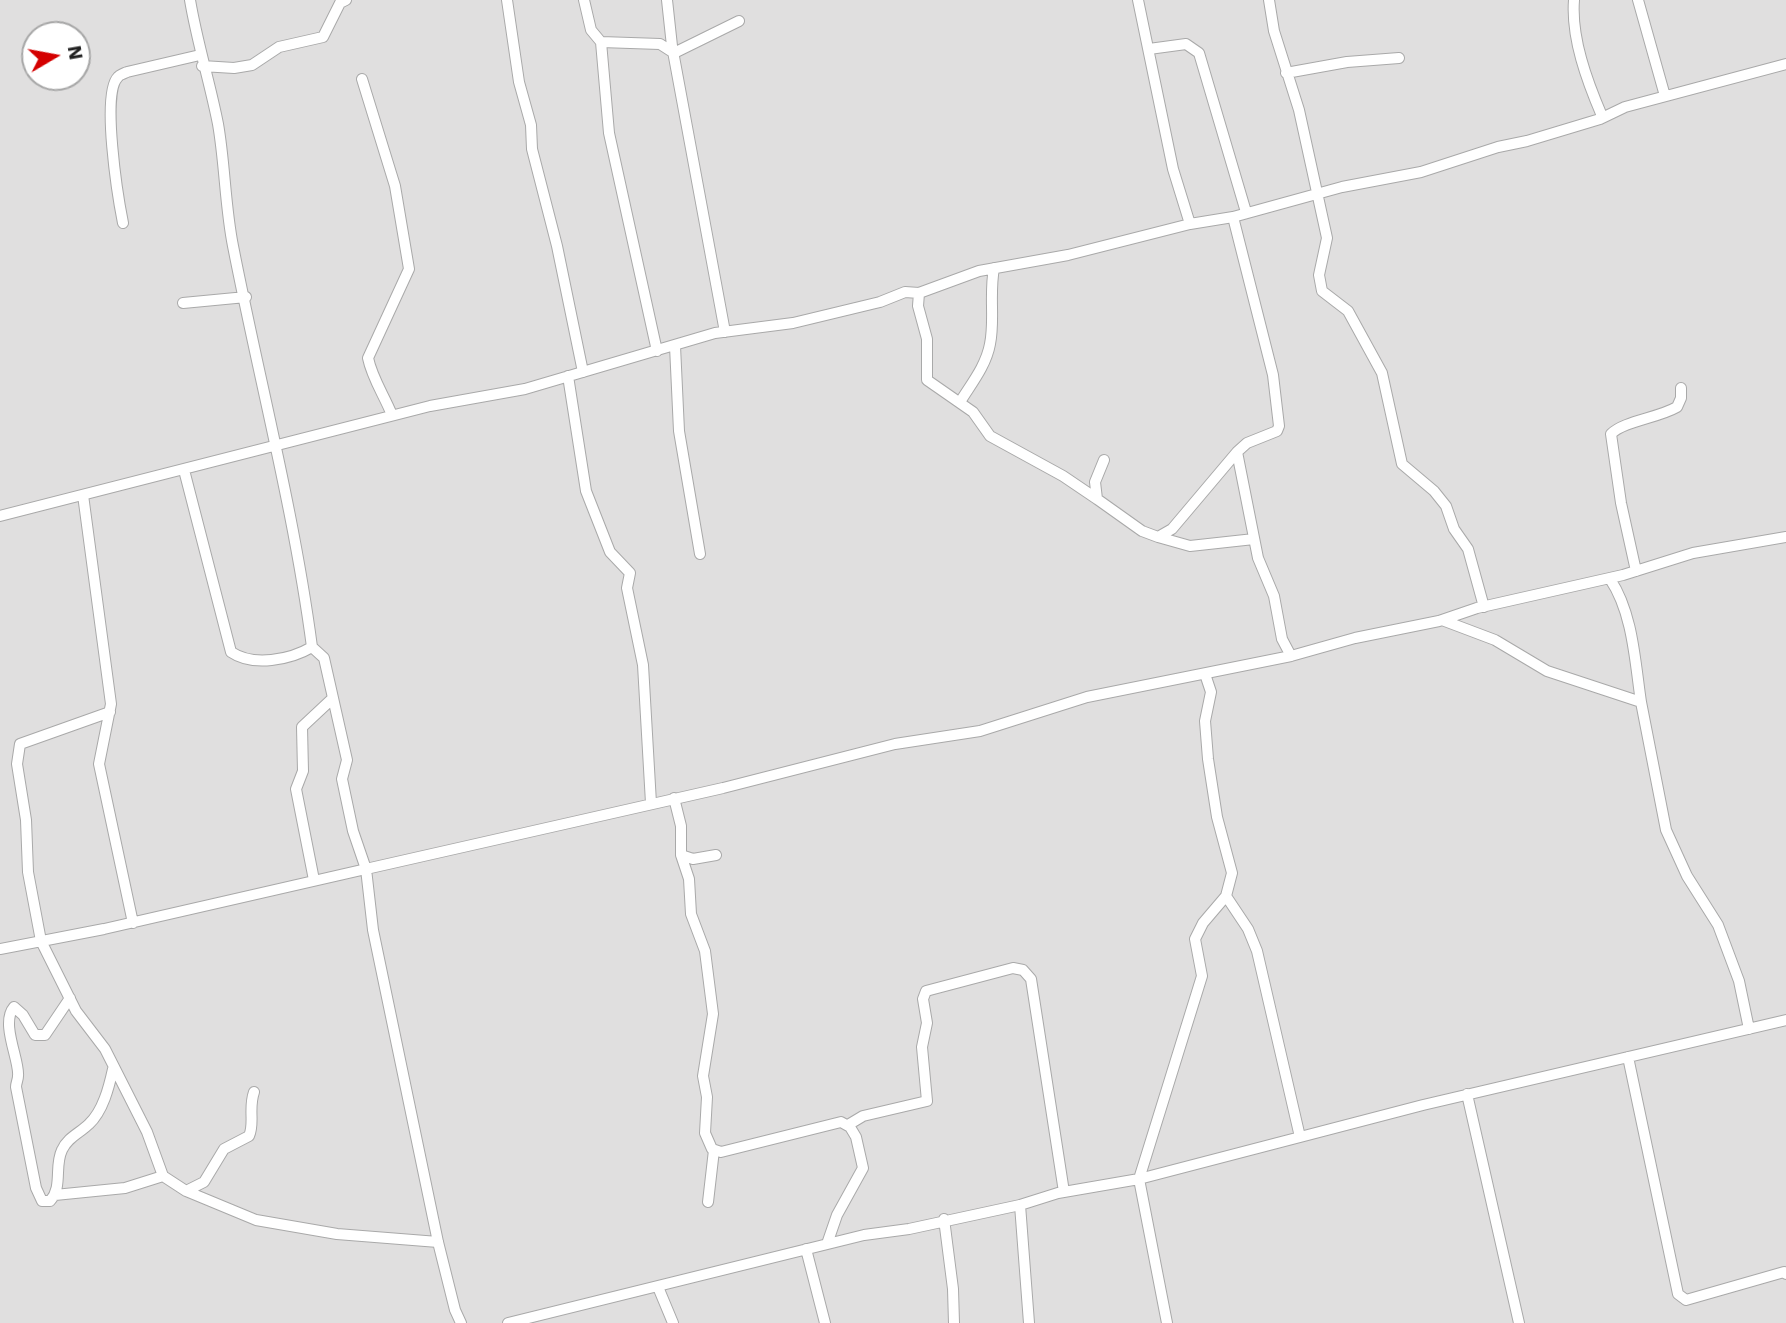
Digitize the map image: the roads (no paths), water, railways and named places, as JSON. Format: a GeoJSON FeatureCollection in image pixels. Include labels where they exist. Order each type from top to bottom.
{"type":"FeatureCollection","features":[{"type":"Feature","properties":{"kind":"street"},"geometry":{"type":"LineString","coordinates":[[190,0],[201,61],[218,124],[229,221],[274,447],[294,527],[312,647],[324,658],[347,760],[342,779],[353,831],[366,869],[373,930],[438,1242],[455,1310],[461,1323]]}},
{"type":"Feature","properties":{"kind":"street"},"geometry":{"type":"LineString","coordinates":[[507,0],[519,82],[531,125],[532,149],[557,246],[583,372]]}},
{"type":"Feature","properties":{"kind":"street"},"geometry":{"type":"LineString","coordinates":[[584,0],[591,30],[601,43],[609,133],[657,351]]}},
{"type":"Feature","properties":{"kind":"street"},"geometry":{"type":"LineString","coordinates":[[667,0],[674,54],[725,332]]}},
{"type":"Feature","properties":{"kind":"street"},"geometry":{"type":"LineString","coordinates":[[1138,0],[1173,169],[1189,224]]}},
{"type":"Feature","properties":{"kind":"street"},"geometry":{"type":"LineString","coordinates":[[1269,0],[1286,72],[1299,110],[1327,238],[1319,275],[1322,291],[1348,311],[1382,373],[1402,464],[1434,491],[1446,506],[1454,529],[1468,549],[1483,607]]}},
{"type":"Feature","properties":{"kind":"street"},"geometry":{"type":"LineString","coordinates":[[1574,0],[1575,21],[1587,82],[1602,116]]}},
{"type":"Feature","properties":{"kind":"street"},"geometry":{"type":"LineString","coordinates":[[1637,0],[1665,96]]}},
{"type":"Feature","properties":{"kind":"street"},"geometry":{"type":"LineString","coordinates":[[123,223],[112,162],[110,100],[118,76],[127,72],[201,61],[234,68],[252,65],[279,47],[323,37],[342,1]]}},
{"type":"Feature","properties":{"kind":"street"},"geometry":{"type":"LineString","coordinates":[[674,54],[739,21]]}},
{"type":"Feature","properties":{"kind":"street"},"geometry":{"type":"LineString","coordinates":[[601,43],[660,44],[674,54]]}},
{"type":"Feature","properties":{"kind":"street"},"geometry":{"type":"LineString","coordinates":[[1149,49],[1186,44],[1199,53],[1246,212]]}},
{"type":"Feature","properties":{"kind":"street"},"geometry":{"type":"LineString","coordinates":[[1286,72],[1347,62],[1398,58]]}},
{"type":"Feature","properties":{"kind":"street"},"geometry":{"type":"LineString","coordinates":[[0,516],[392,415],[525,389],[725,332],[793,323],[874,304],[905,292],[919,293],[994,268],[1068,254],[1189,224],[1233,217],[1316,194],[1421,172],[1498,147],[1600,119],[1602,116],[1665,96],[1786,64]]}},
{"type":"Feature","properties":{"kind":"street"},"geometry":{"type":"LineString","coordinates":[[362,79],[395,186],[409,269],[368,358],[369,371],[383,391],[392,415]]}},
{"type":"Feature","properties":{"kind":"street"},"geometry":{"type":"LineString","coordinates":[[1158,537],[1172,529],[1237,452],[1247,443],[1277,431],[1279,426],[1273,375],[1233,217]]}},
{"type":"Feature","properties":{"kind":"street"},"geometry":{"type":"LineString","coordinates":[[960,402],[979,372],[990,344],[990,283],[994,268]]}},
{"type":"Feature","properties":{"kind":"street"},"geometry":{"type":"LineString","coordinates":[[919,293],[918,306],[926,339],[926,378],[977,417],[990,436],[1063,476],[1142,531],[1190,546],[1254,539]]}},
{"type":"Feature","properties":{"kind":"street"},"geometry":{"type":"LineString","coordinates":[[183,303],[246,297]]}},
{"type":"Feature","properties":{"kind":"street"},"geometry":{"type":"LineString","coordinates":[[675,346],[679,431],[700,554]]}},
{"type":"Feature","properties":{"kind":"street"},"geometry":{"type":"LineString","coordinates":[[568,376],[586,491],[610,552],[630,573],[627,588],[643,665],[651,803]]}},
{"type":"Feature","properties":{"kind":"street"},"geometry":{"type":"LineString","coordinates":[[1636,571],[1621,503],[1611,433],[1676,407],[1681,398],[1681,388]]}},
{"type":"Feature","properties":{"kind":"street"},"geometry":{"type":"LineString","coordinates":[[1237,452],[1258,558],[1274,596],[1282,639],[1291,656]]}},
{"type":"Feature","properties":{"kind":"street"},"geometry":{"type":"LineString","coordinates":[[1097,499],[1095,482],[1104,460]]}},
{"type":"Feature","properties":{"kind":"street"},"geometry":{"type":"LineString","coordinates":[[184,470],[231,652],[244,661],[297,656],[312,647]]}},
{"type":"Feature","properties":{"kind":"street"},"geometry":{"type":"LineString","coordinates":[[83,495],[111,704],[99,764],[133,923]]}},
{"type":"Feature","properties":{"kind":"street"},"geometry":{"type":"LineString","coordinates":[[0,949],[133,923],[895,744],[980,731],[1087,697],[1291,656],[1355,638],[1442,620],[1483,607],[1610,579],[1693,552],[1786,537]]}},
{"type":"Feature","properties":{"kind":"street"},"geometry":{"type":"LineString","coordinates":[[1610,579],[1621,597],[1626,619],[1666,830],[1687,876],[1718,925],[1739,981],[1749,1029]]}},
{"type":"Feature","properties":{"kind":"street"},"geometry":{"type":"LineString","coordinates":[[1442,620],[1485,635],[1547,671],[1641,702]]}},
{"type":"Feature","properties":{"kind":"street"},"geometry":{"type":"LineString","coordinates":[[1167,1323],[1139,1179],[1202,976],[1195,939],[1203,923],[1226,896],[1232,873],[1217,817],[1208,759],[1205,721],[1211,692],[1205,674]]}},
{"type":"Feature","properties":{"kind":"street"},"geometry":{"type":"LineString","coordinates":[[314,880],[296,789],[303,771],[302,727],[333,698]]}},
{"type":"Feature","properties":{"kind":"street"},"geometry":{"type":"LineString","coordinates":[[110,712],[20,744],[17,764],[26,820],[28,872],[40,941],[70,998],[105,1049],[113,1069],[145,1126],[163,1176],[186,1191],[256,1220],[337,1234],[438,1242]]}},
{"type":"Feature","properties":{"kind":"street"},"geometry":{"type":"LineString","coordinates":[[674,798],[681,826],[681,855],[689,879],[691,914],[705,951],[713,1014],[703,1076],[707,1097],[705,1133],[714,1150],[708,1202]]}},
{"type":"Feature","properties":{"kind":"street"},"geometry":{"type":"LineString","coordinates":[[681,855],[693,859],[716,855]]}},
{"type":"Feature","properties":{"kind":"street"},"geometry":{"type":"LineString","coordinates":[[1226,896],[1248,929],[1257,951],[1300,1137]]}},
{"type":"Feature","properties":{"kind":"street"},"geometry":{"type":"LineString","coordinates":[[848,1125],[863,1116],[918,1106],[927,1101],[922,1047],[927,1023],[923,999],[926,991],[1013,968],[1023,970],[1031,979],[1035,1000],[1065,1192]]}},
{"type":"Feature","properties":{"kind":"street"},"geometry":{"type":"LineString","coordinates":[[70,998],[44,1035],[35,1035],[23,1015],[14,1007],[8,1011],[4,1022],[10,1057],[19,1076],[16,1087],[39,1199],[50,1201],[55,1195],[61,1153],[73,1136],[95,1117],[106,1095],[113,1069]]}},
{"type":"Feature","properties":{"kind":"street"},"geometry":{"type":"LineString","coordinates":[[508,1323],[827,1244],[1020,1205],[1065,1192],[1139,1179],[1467,1094],[1786,1020]]}},
{"type":"Feature","properties":{"kind":"street"},"geometry":{"type":"LineString","coordinates":[[1628,1057],[1678,1294],[1686,1300],[1784,1272],[1786,1274]]}},
{"type":"Feature","properties":{"kind":"street"},"geometry":{"type":"LineString","coordinates":[[186,1191],[204,1182],[224,1149],[249,1136],[252,1128],[248,1109],[254,1092]]}},
{"type":"Feature","properties":{"kind":"street"},"geometry":{"type":"LineString","coordinates":[[1467,1094],[1519,1323]]}},
{"type":"Feature","properties":{"kind":"street"},"geometry":{"type":"LineString","coordinates":[[714,1150],[721,1152],[841,1122],[848,1125],[856,1137],[863,1168],[837,1215],[827,1244]]}},
{"type":"Feature","properties":{"kind":"street"},"geometry":{"type":"LineString","coordinates":[[55,1195],[125,1188],[163,1176]]}},
{"type":"Feature","properties":{"kind":"street"},"geometry":{"type":"LineString","coordinates":[[1020,1205],[1029,1323]]}},
{"type":"Feature","properties":{"kind":"street"},"geometry":{"type":"LineString","coordinates":[[944,1219],[953,1289],[954,1323]]}},
{"type":"Feature","properties":{"kind":"street"},"geometry":{"type":"LineString","coordinates":[[806,1249],[825,1323]]}},
{"type":"Feature","properties":{"kind":"street"},"geometry":{"type":"LineString","coordinates":[[658,1287],[673,1323]]}}]}
